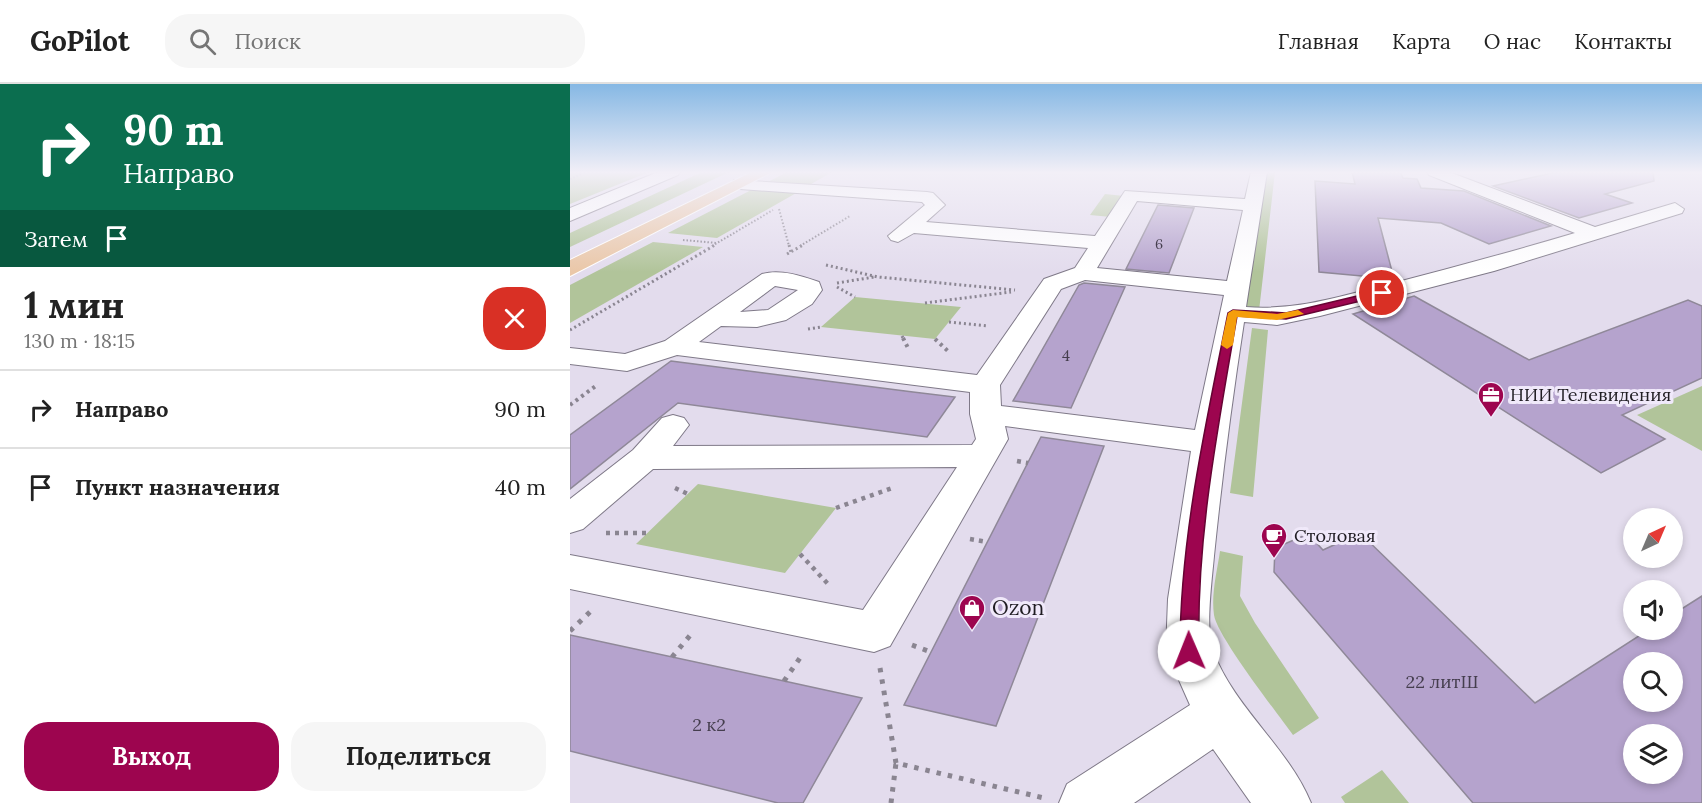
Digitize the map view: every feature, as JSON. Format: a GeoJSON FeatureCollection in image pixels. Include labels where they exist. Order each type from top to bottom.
{"type":"FeatureCollection","features":[{"type":"Feature","properties":{"kind":"main road"},"geometry":{"type":"LineString","coordinates":[[570,253],[678,206]]}},
{"type":"Feature","properties":{"kind":"main road"},"geometry":{"type":"LineString","coordinates":[[570,269],[689,206]]}},
{"type":"Feature","properties":{"kind":"street"},"geometry":{"type":"LineString","coordinates":[[570,215],[592,206]]}},
{"type":"Feature","properties":{"kind":"street"},"geometry":{"type":"LineString","coordinates":[[934,206],[903,232],[1101,243]]}},
{"type":"Feature","properties":{"kind":"street"},"geometry":{"type":"LineString","coordinates":[[1083,273],[1122,206]]}},
{"type":"Feature","properties":{"kind":"street"},"geometry":{"type":"LineString","coordinates":[[1252,206],[1209,443],[1189,599],[1189,651],[1219,715],[1284,803]]}},
{"type":"Feature","properties":{"kind":"street"},"geometry":{"type":"LineString","coordinates":[[1522,206],[1594,233]]}},
{"type":"Feature","properties":{"kind":"street"},"geometry":{"type":"LineString","coordinates":[[570,572],[874,632],[992,439],[985,400],[1052,284],[1083,273],[1235,301],[1277,317],[1320,309],[1486,266],[1675,209]]}},
{"type":"Feature","properties":{"kind":"street"},"geometry":{"type":"LineString","coordinates":[[716,318],[768,320],[783,314],[809,294],[815,276]]}},
{"type":"Feature","properties":{"kind":"street"},"geometry":{"type":"LineString","coordinates":[[570,356],[627,363],[675,347],[770,279],[797,282],[815,276]]}},
{"type":"Feature","properties":{"kind":"street"},"geometry":{"type":"LineString","coordinates":[[675,347],[985,400],[1209,443]]}},
{"type":"Feature","properties":{"kind":"street"},"geometry":{"type":"LineString","coordinates":[[570,519],[645,458],[674,425]]}},
{"type":"Feature","properties":{"kind":"street"},"geometry":{"type":"LineString","coordinates":[[645,458],[982,456]]}},
{"type":"Feature","properties":{"kind":"street"},"geometry":{"type":"LineString","coordinates":[[1071,802],[1219,715]]}},
{"type":"Feature","properties":{"kind":"path"},"geometry":{"type":"LineString","coordinates":[[570,330],[778,207],[791,252]]}},
{"type":"Feature","properties":{"kind":"path"},"geometry":{"type":"LineString","coordinates":[[676,239],[717,243]]}},
{"type":"Feature","properties":{"kind":"path"},"geometry":{"type":"LineString","coordinates":[[815,276],[839,266],[878,277]]}},
{"type":"Feature","properties":{"kind":"path"},"geometry":{"type":"LineString","coordinates":[[815,276],[878,277],[1019,291]]}},
{"type":"Feature","properties":{"kind":"path"},"geometry":{"type":"LineString","coordinates":[[1012,300],[1019,291]]}},
{"type":"Feature","properties":{"kind":"path"},"geometry":{"type":"LineString","coordinates":[[925,303],[1019,291]]}},
{"type":"Feature","properties":{"kind":"path"},"geometry":{"type":"LineString","coordinates":[[949,322],[993,327],[987,334]]}},
{"type":"Feature","properties":{"kind":"path"},"geometry":{"type":"LineString","coordinates":[[874,632],[896,763],[891,803]]}},
{"type":"Feature","properties":{"kind":"path"},"geometry":{"type":"LineString","coordinates":[[896,763],[1071,802]]}},
{"type":"Feature","properties":{"kind":"green space"},"geometry":{"type":"Polygon","coordinates":[[[629,206],[658,206],[570,247],[570,233],[629,206]]]}},
{"type":"Feature","properties":{"kind":"green space"},"geometry":{"type":"Polygon","coordinates":[[[721,206],[774,206],[717,238],[668,233],[721,206]]]}},
{"type":"Feature","properties":{"kind":"green space"},"geometry":{"type":"Polygon","coordinates":[[[1097,206],[1118,206],[1111,217],[1090,215],[1097,206]]]}},
{"type":"Feature","properties":{"kind":"green space"},"geometry":{"type":"Polygon","coordinates":[[[1260,206],[1271,206],[1259,311],[1246,307],[1243,302],[1260,206]]]}},
{"type":"Feature","properties":{"kind":"green space"},"geometry":{"type":"Polygon","coordinates":[[[653,242],[703,247],[570,323],[570,285],[653,242]]]}},
{"type":"Feature","properties":{"kind":"green space"},"geometry":{"type":"Polygon","coordinates":[[[855,297],[961,307],[935,339],[821,327],[855,297]]]}},
{"type":"Feature","properties":{"kind":"green space"},"geometry":{"type":"Polygon","coordinates":[[[1252,328],[1268,330],[1253,497],[1230,493],[1252,328]]]}},
{"type":"Feature","properties":{"kind":"green space"},"geometry":{"type":"Polygon","coordinates":[[[1702,386],[1702,451],[1637,415],[1702,386]]]}},
{"type":"Feature","properties":{"kind":"green space"},"geometry":{"type":"Polygon","coordinates":[[[698,484],[836,508],[785,573],[636,544],[698,484]]]}},
{"type":"Feature","properties":{"kind":"green space"},"geometry":{"type":"Polygon","coordinates":[[[1220,551],[1243,556],[1240,596],[1255,623],[1319,718],[1293,735],[1225,640],[1214,615],[1213,599],[1220,551]]]}},
{"type":"Feature","properties":{"kind":"green space"},"geometry":{"type":"Polygon","coordinates":[[[1382,770],[1409,803],[1345,803],[1341,797],[1382,770]]]}},
{"type":"Feature","properties":{"kind":"building"},"geometry":{"type":"Polygon","coordinates":[[[1158,206],[1194,208],[1169,273],[1126,269],[1158,206]]]}},
{"type":"Feature","properties":{"kind":"building"},"geometry":{"type":"Polygon","coordinates":[[[1316,206],[1500,206],[1551,226],[1489,244],[1441,223],[1378,218],[1394,279],[1319,272],[1316,206]]]}},
{"type":"Feature","properties":{"kind":"building"},"geometry":{"type":"Polygon","coordinates":[[[1546,206],[1623,206],[1579,218],[1546,206]]]}},
{"type":"Feature","properties":{"kind":"building"},"geometry":{"type":"Polygon","coordinates":[[[1084,283],[1125,287],[1071,408],[1013,401],[1079,285],[1084,283]]]}},
{"type":"Feature","properties":{"kind":"building"},"geometry":{"type":"Polygon","coordinates":[[[1414,296],[1529,360],[1688,300],[1702,306],[1702,378],[1622,415],[1665,439],[1601,473],[1353,314],[1414,296]]]}},
{"type":"Feature","properties":{"kind":"building"},"geometry":{"type":"Polygon","coordinates":[[[671,361],[955,397],[927,437],[678,403],[570,489],[570,435],[671,361]]]}},
{"type":"Feature","properties":{"kind":"building"},"geometry":{"type":"Polygon","coordinates":[[[1041,437],[1104,446],[996,726],[904,705],[1041,437]]]}},
{"type":"Feature","properties":{"kind":"building"},"geometry":{"type":"Polygon","coordinates":[[[1360,533],[1535,703],[1633,640],[1683,640],[1683,608],[1702,596],[1702,803],[1473,803],[1274,572],[1275,548],[1308,534],[1323,550],[1360,533]]]}},
{"type":"Feature","properties":{"kind":"building"},"geometry":{"type":"Polygon","coordinates":[[[570,635],[862,698],[803,803],[778,803],[570,751],[570,635]]]}},
{"type":"Feature","properties":{"kind":"slow traffic"},"geometry":{"type":"LineString","coordinates":[[1227,345],[1233,313],[1277,317],[1298,314]]}},
{"type":"Feature","properties":{"kind":"place","name":"НИИ Телевидения"},"geometry":{"type":"Point","coordinates":[1491,418]}},
{"type":"Feature","properties":{"kind":"place","name":"Столовая"},"geometry":{"type":"Point","coordinates":[1274,559]}},
{"type":"Feature","properties":{"kind":"place","name":"Ozon"},"geometry":{"type":"Point","coordinates":[972,631]}},
{"type":"Feature","properties":{"kind":"route"},"geometry":{"type":"LineString","coordinates":[[1189,651],[1189,599],[1209,443],[1233,313],[1286,316],[1382,293]]}}]}
